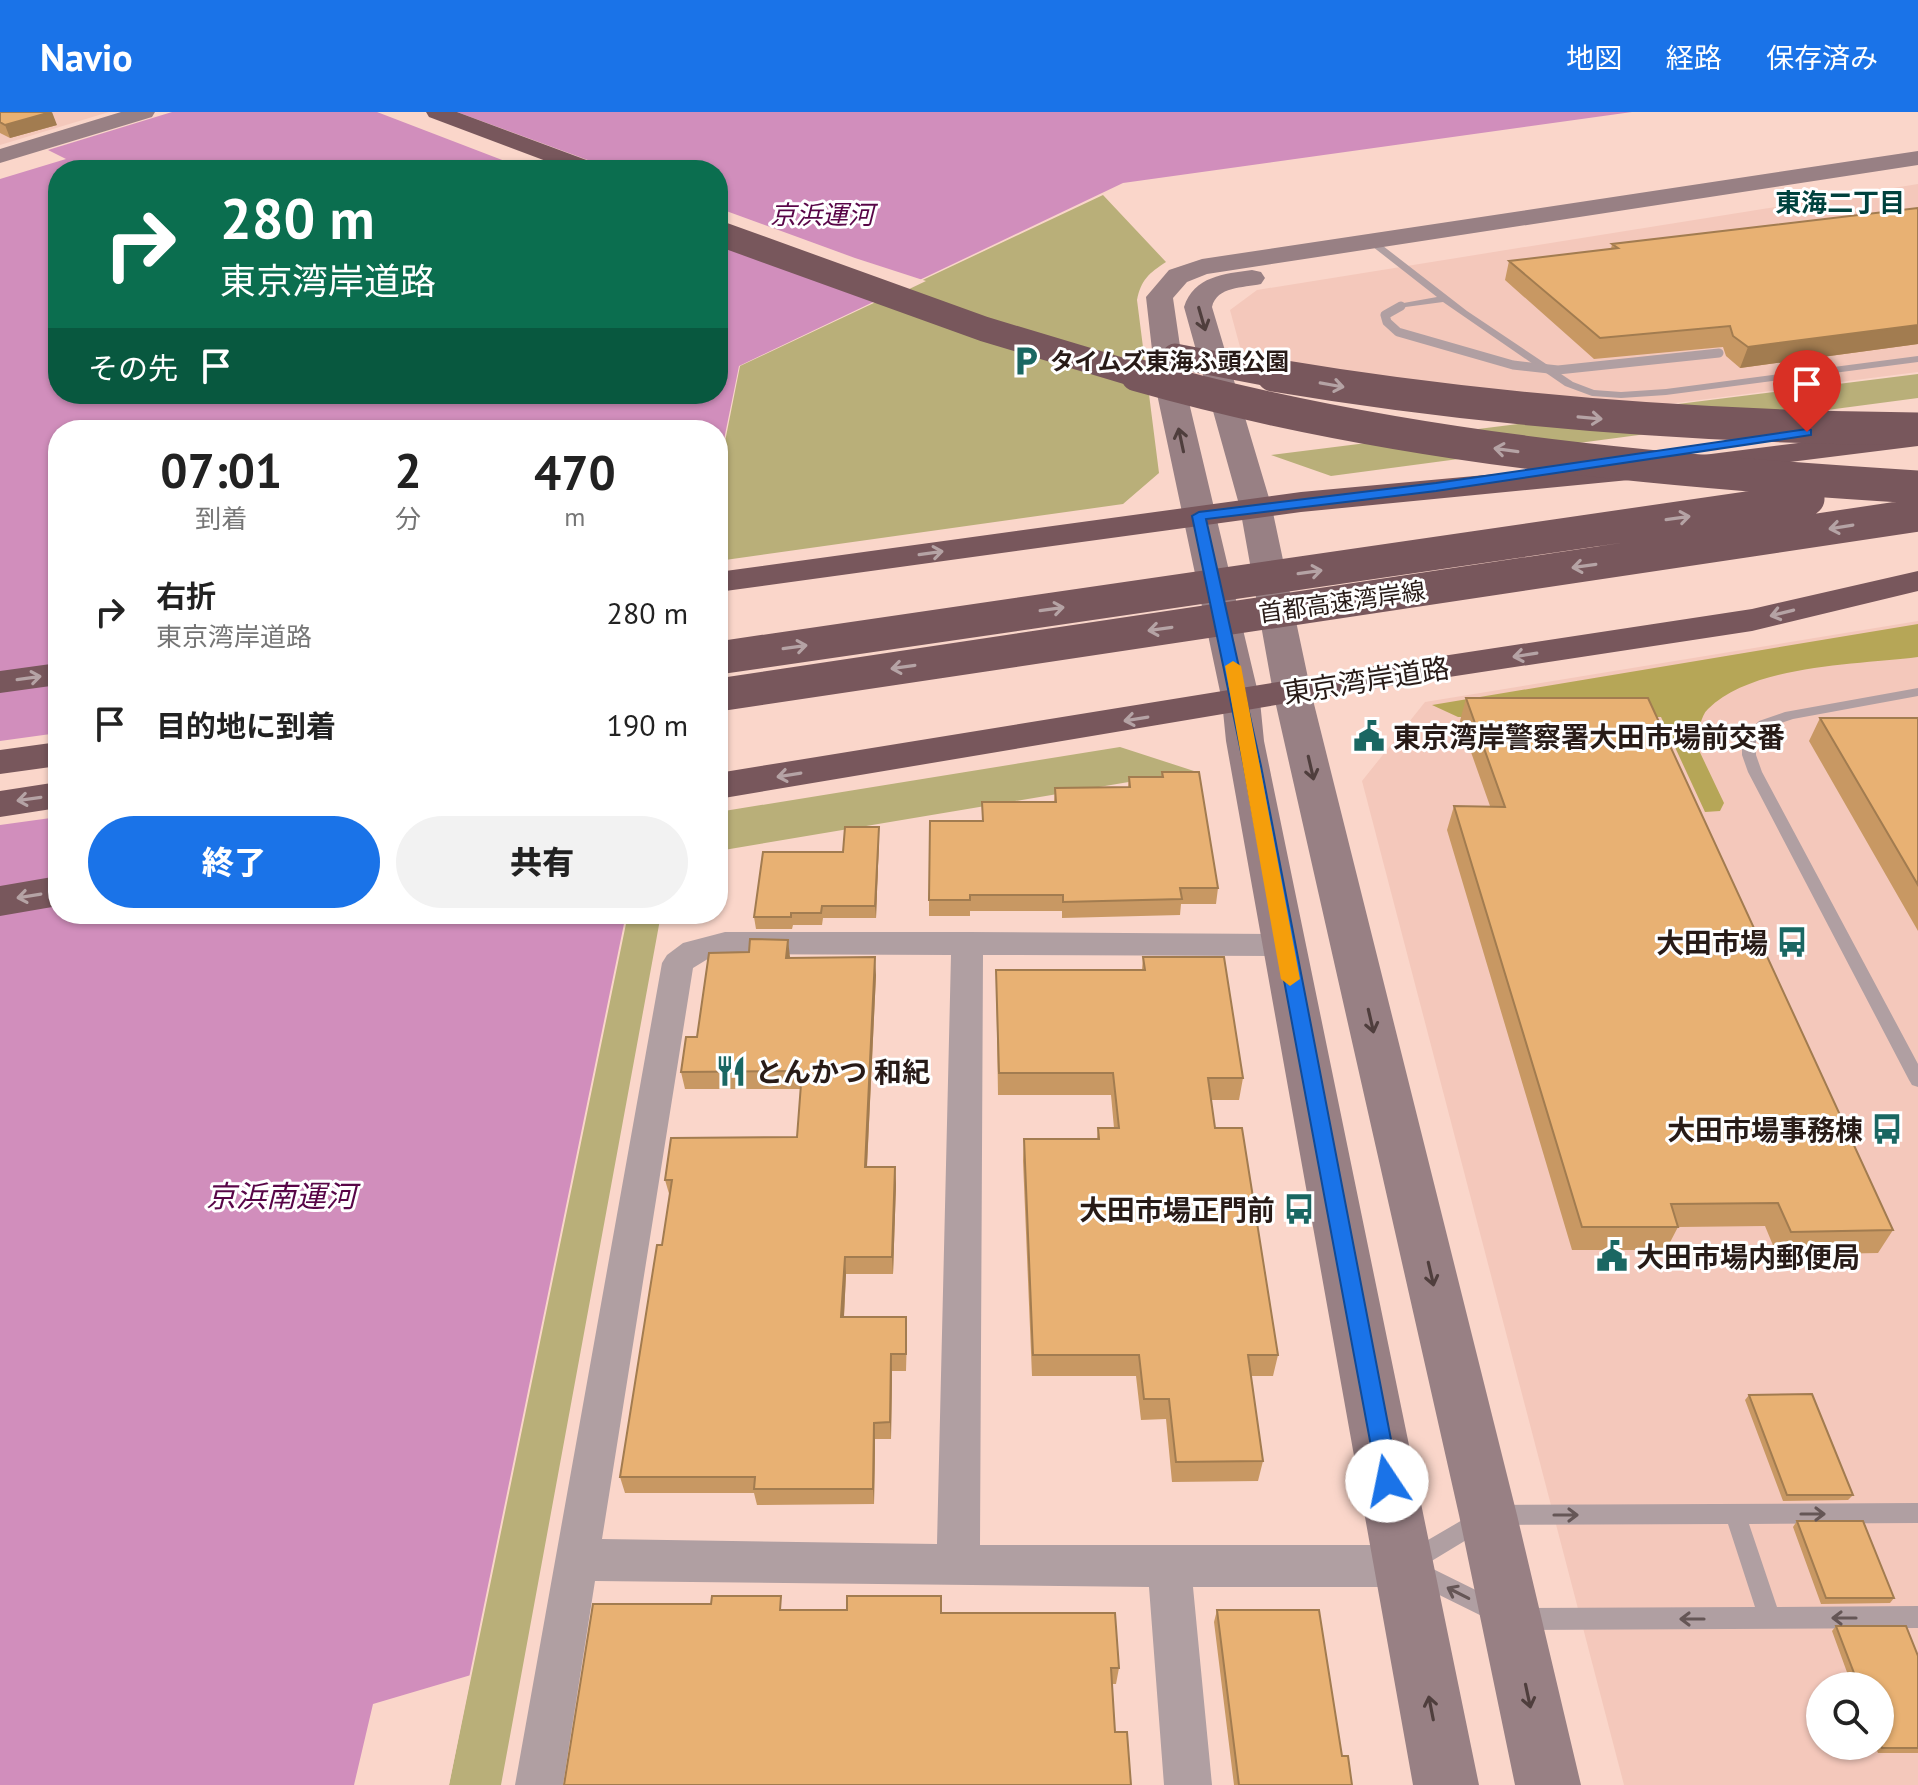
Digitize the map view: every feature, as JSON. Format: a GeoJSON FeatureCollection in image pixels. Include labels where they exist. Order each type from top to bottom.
{"type":"FeatureCollection","features":[{"type":"Feature","properties":{"kind":"highway"},"geometry":{"type":"LineString","coordinates":[[437,112],[565,160]]}},
{"type":"Feature","properties":{"kind":"highway"},"geometry":{"type":"LineString","coordinates":[[414,117],[527,160]]}},
{"type":"Feature","properties":{"kind":"highway"},"geometry":{"type":"LineString","coordinates":[[728,221],[917,288],[1026,321],[1271,375],[1429,400],[1585,417],[1752,428],[1918,429]]}},
{"type":"Feature","properties":{"kind":"highway"},"geometry":{"type":"LineString","coordinates":[[728,237],[1001,335],[1145,378],[1305,415],[1498,450],[1627,466],[1769,479],[1918,486]]}},
{"type":"Feature","properties":{"kind":"highway"},"geometry":{"type":"LineString","coordinates":[[728,581],[1256,508],[1436,487],[1918,417]]}},
{"type":"Feature","properties":{"kind":"highway"},"geometry":{"type":"LineString","coordinates":[[1436,487],[1711,463],[1918,437]]}},
{"type":"Feature","properties":{"kind":"highway","name":"首都高速湾岸線"},"geometry":{"type":"LineString","coordinates":[[728,657],[1918,486]]}},
{"type":"Feature","properties":{"kind":"highway","name":"首都高速湾岸線"},"geometry":{"type":"LineString","coordinates":[[728,694],[1918,515]]}},
{"type":"Feature","properties":{"kind":"highway","name":"東京湾岸道路"},"geometry":{"type":"LineString","coordinates":[[728,784],[1752,620],[1918,581]]}},
{"type":"Feature","properties":{"kind":"highway"},"geometry":{"type":"LineString","coordinates":[[1858,595],[1918,588]]}},
{"type":"Feature","properties":{"kind":"highway"},"geometry":{"type":"LineString","coordinates":[[0,682],[48,675]]}},
{"type":"Feature","properties":{"kind":"highway"},"geometry":{"type":"LineString","coordinates":[[0,762],[48,755]]}},
{"type":"Feature","properties":{"kind":"highway"},"geometry":{"type":"LineString","coordinates":[[0,804],[48,797]]}},
{"type":"Feature","properties":{"kind":"highway"},"geometry":{"type":"LineString","coordinates":[[0,901],[48,893]]}},
{"type":"Feature","properties":{"kind":"street"},"geometry":{"type":"LineString","coordinates":[[0,156],[130,114]]}},
{"type":"Feature","properties":{"kind":"street"},"geometry":{"type":"LineString","coordinates":[[1548,1785],[1488,1515],[1292,692],[1256,508],[1198,307],[1199,299],[1203,293],[1224,282],[1379,248],[1918,158]]}},
{"type":"Feature","properties":{"kind":"street"},"geometry":{"type":"LineString","coordinates":[[1446,1785],[1245,741],[1241,701],[1167,367],[1159,297],[1178,276],[1202,267],[1379,248],[1918,172]]}},
{"type":"Feature","properties":{"kind":"street"},"geometry":{"type":"LineString","coordinates":[[539,1785],[678,963],[691,952],[725,943],[1284,945]]}},
{"type":"Feature","properties":{"kind":"street"},"geometry":{"type":"LineString","coordinates":[[958,1566],[967,943]]}},
{"type":"Feature","properties":{"kind":"street"},"geometry":{"type":"LineString","coordinates":[[577,1560],[958,1566],[1404,1566]]}},
{"type":"Feature","properties":{"kind":"street"},"geometry":{"type":"LineString","coordinates":[[1169,1566],[1188,1785]]}},
{"type":"Feature","properties":{"kind":"lane"},"geometry":{"type":"LineString","coordinates":[[1379,248],[1446,299],[1569,384],[1592,393],[1666,392],[1918,359]]}},
{"type":"Feature","properties":{"kind":"lane"},"geometry":{"type":"LineString","coordinates":[[1446,299],[1401,306],[1385,315],[1387,322],[1398,332],[1513,365],[1580,370],[1719,353]]}},
{"type":"Feature","properties":{"kind":"lane"},"geometry":{"type":"LineString","coordinates":[[1918,692],[1777,719],[1764,724],[1749,738],[1749,755],[1755,772],[1918,1080]]}},
{"type":"Feature","properties":{"kind":"lane"},"geometry":{"type":"LineString","coordinates":[[1404,1566],[1488,1515],[1918,1513]]}},
{"type":"Feature","properties":{"kind":"lane"},"geometry":{"type":"LineString","coordinates":[[1735,1514],[1770,1618]]}},
{"type":"Feature","properties":{"kind":"lane"},"geometry":{"type":"LineString","coordinates":[[1404,1566],[1512,1619],[1918,1617]]}},
{"type":"Feature","properties":{"kind":"shaded area"},"geometry":{"type":"Polygon","coordinates":[[[0,112],[109,112],[0,145],[0,112]]]}},
{"type":"Feature","properties":{"kind":"shaded area"},"geometry":{"type":"Polygon","coordinates":[[[1918,184],[1918,372],[1629,409],[1243,358],[1230,310],[1257,290],[1918,184]]]}},
{"type":"Feature","properties":{"kind":"shaded area"},"geometry":{"type":"Polygon","coordinates":[[[1103,195],[1166,262],[1147,278],[1137,300],[1159,473],[1123,504],[728,560],[728,427],[740,366],[1103,195]]]}},
{"type":"Feature","properties":{"kind":"shaded area"},"geometry":{"type":"Polygon","coordinates":[[[1918,374],[1918,398],[1331,476],[1271,455],[1918,374]]]}},
{"type":"Feature","properties":{"kind":"shaded area"},"geometry":{"type":"Polygon","coordinates":[[[1918,621],[1918,1785],[1624,1785],[1362,781],[1425,702],[1918,621]]]}},
{"type":"Feature","properties":{"kind":"shaded area"},"geometry":{"type":"Polygon","coordinates":[[[1918,624],[1918,657],[1837,665],[1779,675],[1728,694],[1708,709],[1701,720],[1696,744],[1724,803],[1720,811],[1705,812],[1661,717],[1458,717],[1432,705],[1918,624]]]}},
{"type":"Feature","properties":{"kind":"shaded area"},"geometry":{"type":"Polygon","coordinates":[[[1120,747],[1194,771],[728,849],[728,810],[1120,747]]]}},
{"type":"Feature","properties":{"kind":"shaded area"},"geometry":{"type":"Polygon","coordinates":[[[626,924],[659,924],[501,1785],[449,1785],[626,924]]]}},
{"type":"Feature","properties":{"kind":"water","name":"京浜南運河"},"geometry":{"type":"Polygon","coordinates":[[[172,112],[1632,112],[1123,183],[739,366],[728,420],[48,420],[48,924],[624,924],[447,1785],[0,1785],[0,179],[48,164],[48,404],[728,404],[728,160],[63,160],[66,159],[48,150],[172,112]]]}},
{"type":"Feature","properties":{"kind":"pier"},"geometry":{"type":"Polygon","coordinates":[[[377,112],[457,112],[588,160],[502,160],[377,112]]]}},
{"type":"Feature","properties":{"kind":"pier"},"geometry":{"type":"Polygon","coordinates":[[[728,212],[926,281],[880,303],[728,246],[728,212]]]}},
{"type":"Feature","properties":{"kind":"pier"},"geometry":{"type":"Polygon","coordinates":[[[48,734],[48,818],[0,825],[0,741],[48,734]]]}},
{"type":"Feature","properties":{"kind":"pier"},"geometry":{"type":"Polygon","coordinates":[[[471,1675],[449,1785],[354,1785],[373,1704],[471,1675]]]}},
{"type":"Feature","properties":{"kind":"building"},"geometry":{"type":"Polygon","coordinates":[[[0,112],[51,112],[5,125],[0,122],[0,112]]]}},
{"type":"Feature","properties":{"kind":"building"},"geometry":{"type":"Polygon","coordinates":[[[1918,208],[1918,325],[1748,347],[1733,336],[1730,326],[1600,338],[1509,261],[1618,248],[1612,244],[1918,208]]]}},
{"type":"Feature","properties":{"kind":"building"},"geometry":{"type":"Polygon","coordinates":[[[1466,698],[1648,698],[1893,1230],[1791,1232],[1778,1203],[1671,1204],[1678,1227],[1582,1227],[1454,806],[1505,807],[1466,698]]]}},
{"type":"Feature","properties":{"kind":"building"},"geometry":{"type":"Polygon","coordinates":[[[1820,718],[1918,718],[1918,885],[1820,718]]]}},
{"type":"Feature","properties":{"kind":"building"},"geometry":{"type":"Polygon","coordinates":[[[1162,772],[1199,772],[1218,888],[1180,888],[1182,899],[1063,902],[1063,895],[970,895],[970,900],[929,900],[930,821],[983,821],[982,802],[1056,802],[1055,788],[1130,787],[1129,777],[1163,777],[1162,772]]]}},
{"type":"Feature","properties":{"kind":"building"},"geometry":{"type":"Polygon","coordinates":[[[845,827],[879,827],[875,906],[822,906],[821,913],[754,917],[763,852],[843,852],[845,827]]]}},
{"type":"Feature","properties":{"kind":"building"},"geometry":{"type":"Polygon","coordinates":[[[750,939],[788,940],[786,958],[875,957],[865,1167],[895,1167],[892,1257],[845,1257],[841,1317],[906,1317],[906,1354],[891,1354],[890,1422],[874,1423],[873,1489],[754,1489],[755,1477],[620,1477],[657,1245],[662,1245],[672,1180],[665,1180],[671,1138],[797,1137],[802,1071],[681,1072],[686,1037],[697,1037],[709,953],[749,952],[750,939]]]}},
{"type":"Feature","properties":{"kind":"building"},"geometry":{"type":"Polygon","coordinates":[[[1143,957],[1224,957],[1243,1078],[1208,1078],[1215,1128],[1242,1128],[1278,1355],[1248,1355],[1263,1461],[1176,1462],[1169,1399],[1144,1399],[1139,1355],[1033,1355],[1024,1139],[1099,1139],[1098,1128],[1119,1128],[1113,1073],[999,1073],[996,970],[1145,970],[1143,957]]]}},
{"type":"Feature","properties":{"kind":"building"},"geometry":{"type":"Polygon","coordinates":[[[1812,1394],[1853,1495],[1787,1495],[1749,1395],[1812,1394]]]}},
{"type":"Feature","properties":{"kind":"building"},"geometry":{"type":"Polygon","coordinates":[[[1797,1521],[1863,1521],[1894,1598],[1826,1598],[1797,1521]]]}},
{"type":"Feature","properties":{"kind":"building"},"geometry":{"type":"Polygon","coordinates":[[[712,1596],[781,1596],[780,1610],[847,1610],[847,1596],[941,1596],[941,1613],[1115,1613],[1119,1668],[1111,1668],[1115,1732],[1127,1732],[1131,1785],[564,1785],[593,1604],[711,1604],[712,1596]]]}},
{"type":"Feature","properties":{"kind":"building"},"geometry":{"type":"Polygon","coordinates":[[[1217,1610],[1319,1610],[1342,1756],[1348,1756],[1352,1785],[1239,1785],[1217,1610]]]}},
{"type":"Feature","properties":{"kind":"building"},"geometry":{"type":"Polygon","coordinates":[[[1836,1626],[1906,1626],[1918,1656],[1918,1748],[1894,1748],[1894,1672],[1854,1672],[1836,1626]]]}},
{"type":"Feature","properties":{"kind":"slow traffic"},"geometry":{"type":"LineString","coordinates":[[1233,666],[1290,979]]}},
{"type":"Feature","properties":{"kind":"place","name":"タイムズ東海ふ頭公園"},"geometry":{"type":"Point","coordinates":[1026,361]}},
{"type":"Feature","properties":{"kind":"place","name":"東京湾岸警察署大田市場前交番"},"geometry":{"type":"Point","coordinates":[1369,736]}},
{"type":"Feature","properties":{"kind":"place","name":"大田市場"},"geometry":{"type":"Point","coordinates":[1792,942]}},
{"type":"Feature","properties":{"kind":"place","name":"とんかつ 和紀"},"geometry":{"type":"Point","coordinates":[731,1071]}},
{"type":"Feature","properties":{"kind":"place","name":"大田市場事務棟"},"geometry":{"type":"Point","coordinates":[1887,1129]}},
{"type":"Feature","properties":{"kind":"place","name":"大田市場正門前"},"geometry":{"type":"Point","coordinates":[1299,1209]}},
{"type":"Feature","properties":{"kind":"place","name":"大田市場内郵便局"},"geometry":{"type":"Point","coordinates":[1612,1256]}},
{"type":"Feature","properties":{"kind":"district","name":"東海二丁目"},"geometry":{"type":"Point","coordinates":[1840,202]}},
{"type":"Feature","properties":{"kind":"route"},"geometry":{"type":"LineString","coordinates":[[1387,1481],[1245,741],[1241,701],[1199,516],[1436,487],[1807,432]]}},
{"type":"Feature","properties":{"kind":"water label","name":"京浜運河"},"geometry":{"type":"Point","coordinates":[822,214]}}]}
